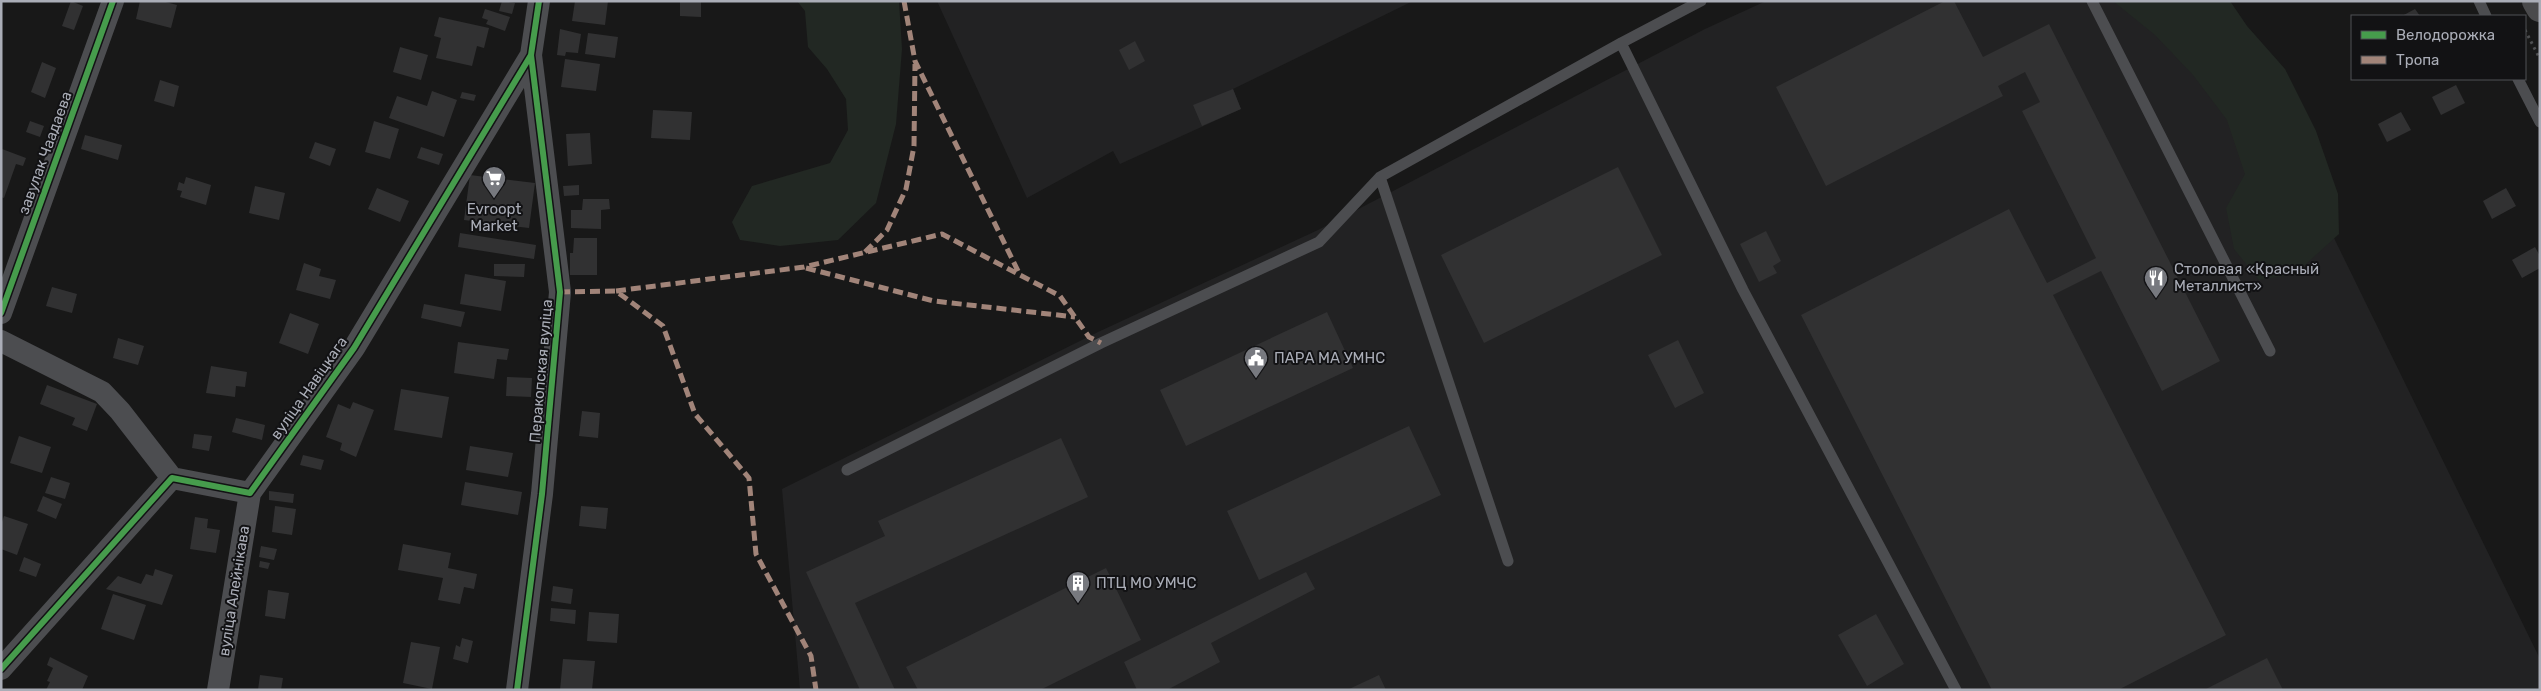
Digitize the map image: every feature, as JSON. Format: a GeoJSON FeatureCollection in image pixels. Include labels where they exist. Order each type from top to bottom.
{"type":"FeatureCollection","features":[{"type":"Feature","properties":{"kind":"main road"},"geometry":{"type":"LineString","coordinates":[[2536,1],[2540,8]]}},
{"type":"Feature","properties":{"kind":"street","name":"завулак Чаадаева"},"geometry":{"type":"LineString","coordinates":[[1,313],[113,1]]}},
{"type":"Feature","properties":{"kind":"street","name":"вуліца Навіцкага"},"geometry":{"type":"LineString","coordinates":[[250,493],[354,348],[531,55],[539,1]]}},
{"type":"Feature","properties":{"kind":"street","name":"Перакопская вуліца"},"geometry":{"type":"LineString","coordinates":[[518,690],[542,494],[560,292],[531,55]]}},
{"type":"Feature","properties":{"kind":"street"},"geometry":{"type":"LineString","coordinates":[[1,341],[102,392],[116,406],[172,478],[250,493]]}},
{"type":"Feature","properties":{"kind":"street"},"geometry":{"type":"LineString","coordinates":[[1,669],[172,478]]}},
{"type":"Feature","properties":{"kind":"street","name":"вуліца Алейнікава"},"geometry":{"type":"LineString","coordinates":[[218,690],[250,493]]}},
{"type":"Feature","properties":{"kind":"lane"},"geometry":{"type":"LineString","coordinates":[[847,470],[1101,343],[1319,242],[1380,177],[1621,43],[1701,1]]}},
{"type":"Feature","properties":{"kind":"lane"},"geometry":{"type":"LineString","coordinates":[[2092,1],[2270,351]]}},
{"type":"Feature","properties":{"kind":"lane"},"geometry":{"type":"LineString","coordinates":[[2479,1],[2486,15]]}},
{"type":"Feature","properties":{"kind":"lane"},"geometry":{"type":"LineString","coordinates":[[1621,43],[1742,290],[1956,690]]}},
{"type":"Feature","properties":{"kind":"lane"},"geometry":{"type":"LineString","coordinates":[[2519,80],[2540,122]]}},
{"type":"Feature","properties":{"kind":"lane"},"geometry":{"type":"LineString","coordinates":[[1380,177],[1508,561]]}},
{"type":"Feature","properties":{"kind":"path"},"geometry":{"type":"LineString","coordinates":[[2526,32],[2540,58]]}},
{"type":"Feature","properties":{"kind":"shaded area"},"geometry":{"type":"Polygon","coordinates":[[[797,1],[899,1],[902,49],[896,124],[876,203],[838,240],[780,246],[740,240],[732,222],[752,186],[830,163],[848,130],[846,99],[827,69],[808,47],[805,11],[797,1]]]}},
{"type":"Feature","properties":{"kind":"shaded area"},"geometry":{"type":"Polygon","coordinates":[[[937,1],[1413,1],[1233,89],[1241,109],[1120,164],[1113,151],[1027,198],[937,1]]]}},
{"type":"Feature","properties":{"kind":"shaded area"},"geometry":{"type":"Polygon","coordinates":[[[1766,1],[2218,1],[2540,659],[2540,690],[800,690],[782,489],[1098,332],[1318,230],[1705,29],[1766,1]]]}},
{"type":"Feature","properties":{"kind":"shaded area"},"geometry":{"type":"Polygon","coordinates":[[[2113,1],[2230,1],[2247,26],[2285,69],[2316,131],[2338,194],[2339,234],[2295,274],[2259,280],[2234,249],[2226,208],[2245,174],[2227,120],[2193,75],[2155,35],[2113,1]]]}},
{"type":"Feature","properties":{"kind":"building"},"geometry":{"type":"Polygon","coordinates":[[[71,1],[83,6],[74,30],[62,26],[71,1]]]}},
{"type":"Feature","properties":{"kind":"building"},"geometry":{"type":"Polygon","coordinates":[[[140,1],[162,1],[177,5],[171,28],[136,19],[140,1]]]}},
{"type":"Feature","properties":{"kind":"building"},"geometry":{"type":"Polygon","coordinates":[[[502,1],[515,3],[512,14],[499,11],[502,1]]]}},
{"type":"Feature","properties":{"kind":"building"},"geometry":{"type":"Polygon","coordinates":[[[575,1],[608,1],[605,25],[572,21],[575,1]]]}},
{"type":"Feature","properties":{"kind":"building"},"geometry":{"type":"Polygon","coordinates":[[[680,1],[701,1],[701,17],[680,16],[680,1]]]}},
{"type":"Feature","properties":{"kind":"building"},"geometry":{"type":"Polygon","coordinates":[[[1945,1],[1954,1],[1983,57],[2049,24],[2220,361],[2162,391],[2101,271],[2053,295],[2226,635],[2118,690],[1992,690],[1801,315],[2009,209],[2047,283],[2096,258],[2022,111],[2040,102],[2025,72],[1998,86],[2003,96],[1826,186],[1776,87],[1945,1]]]}},
{"type":"Feature","properties":{"kind":"building"},"geometry":{"type":"Polygon","coordinates":[[[485,9],[510,17],[505,31],[486,24],[488,20],[482,18],[485,9]]]}},
{"type":"Feature","properties":{"kind":"building"},"geometry":{"type":"Polygon","coordinates":[[[2415,9],[2419,15],[2404,15],[2415,9]]]}},
{"type":"Feature","properties":{"kind":"building"},"geometry":{"type":"Polygon","coordinates":[[[439,17],[489,28],[484,48],[477,46],[472,66],[436,58],[441,38],[434,36],[439,17]]]}},
{"type":"Feature","properties":{"kind":"building"},"geometry":{"type":"Polygon","coordinates":[[[560,29],[581,34],[578,53],[566,52],[565,56],[557,55],[560,29]]]}},
{"type":"Feature","properties":{"kind":"building"},"geometry":{"type":"Polygon","coordinates":[[[588,33],[618,37],[615,58],[585,54],[588,33]]]}},
{"type":"Feature","properties":{"kind":"building"},"geometry":{"type":"Polygon","coordinates":[[[1135,41],[1145,61],[1129,70],[1119,50],[1135,41]]]}},
{"type":"Feature","properties":{"kind":"building"},"geometry":{"type":"Polygon","coordinates":[[[400,47],[428,55],[421,80],[393,72],[400,47]]]}},
{"type":"Feature","properties":{"kind":"building"},"geometry":{"type":"Polygon","coordinates":[[[565,59],[600,64],[596,91],[561,87],[565,59]]]}},
{"type":"Feature","properties":{"kind":"building"},"geometry":{"type":"Polygon","coordinates":[[[42,62],[56,68],[45,98],[31,92],[42,62]]]}},
{"type":"Feature","properties":{"kind":"building"},"geometry":{"type":"Polygon","coordinates":[[[160,80],[179,86],[174,107],[154,101],[160,80]]]}},
{"type":"Feature","properties":{"kind":"building"},"geometry":{"type":"Polygon","coordinates":[[[2456,85],[2465,103],[2441,115],[2432,97],[2456,85]]]}},
{"type":"Feature","properties":{"kind":"building"},"geometry":{"type":"Polygon","coordinates":[[[1233,89],[1241,109],[1202,126],[1193,105],[1233,89]]]}},
{"type":"Feature","properties":{"kind":"building"},"geometry":{"type":"Polygon","coordinates":[[[432,91],[457,100],[444,137],[389,118],[397,96],[427,106],[432,91]]]}},
{"type":"Feature","properties":{"kind":"building"},"geometry":{"type":"Polygon","coordinates":[[[462,92],[476,95],[474,101],[460,98],[462,92]]]}},
{"type":"Feature","properties":{"kind":"building"},"geometry":{"type":"Polygon","coordinates":[[[653,110],[692,112],[690,140],[651,138],[653,110]]]}},
{"type":"Feature","properties":{"kind":"building"},"geometry":{"type":"Polygon","coordinates":[[[2401,112],[2411,130],[2387,142],[2378,124],[2401,112]]]}},
{"type":"Feature","properties":{"kind":"building"},"geometry":{"type":"Polygon","coordinates":[[[30,121],[44,126],[40,137],[26,132],[30,121]]]}},
{"type":"Feature","properties":{"kind":"building"},"geometry":{"type":"Polygon","coordinates":[[[374,121],[399,129],[390,159],[365,152],[374,121]]]}},
{"type":"Feature","properties":{"kind":"building"},"geometry":{"type":"Polygon","coordinates":[[[590,133],[592,164],[568,166],[566,134],[590,133]]]}},
{"type":"Feature","properties":{"kind":"building"},"geometry":{"type":"Polygon","coordinates":[[[85,135],[122,145],[118,160],[81,149],[85,135]]]}},
{"type":"Feature","properties":{"kind":"building"},"geometry":{"type":"Polygon","coordinates":[[[315,142],[336,149],[330,166],[309,158],[315,142]]]}},
{"type":"Feature","properties":{"kind":"building"},"geometry":{"type":"Polygon","coordinates":[[[421,147],[443,154],[439,165],[417,158],[421,147]]]}},
{"type":"Feature","properties":{"kind":"building"},"geometry":{"type":"Polygon","coordinates":[[[2,149],[26,158],[23,166],[16,164],[4,198],[1,197],[2,149]]]}},
{"type":"Feature","properties":{"kind":"building"},"geometry":{"type":"Polygon","coordinates":[[[1618,167],[1662,255],[1484,343],[1441,255],[1618,167]]]}},
{"type":"Feature","properties":{"kind":"building"},"geometry":{"type":"Polygon","coordinates":[[[470,175],[535,183],[529,228],[464,220],[470,175]]]}},
{"type":"Feature","properties":{"kind":"building"},"geometry":{"type":"Polygon","coordinates":[[[186,177],[211,185],[206,205],[180,197],[182,191],[177,190],[179,182],[184,184],[186,177]]]}},
{"type":"Feature","properties":{"kind":"building"},"geometry":{"type":"Polygon","coordinates":[[[579,185],[579,195],[564,196],[563,186],[579,185]]]}},
{"type":"Feature","properties":{"kind":"building"},"geometry":{"type":"Polygon","coordinates":[[[255,186],[285,193],[279,220],[249,213],[255,186]]]}},
{"type":"Feature","properties":{"kind":"building"},"geometry":{"type":"Polygon","coordinates":[[[377,188],[409,201],[400,222],[368,209],[377,188]]]}},
{"type":"Feature","properties":{"kind":"building"},"geometry":{"type":"Polygon","coordinates":[[[2506,188],[2516,206],[2492,219],[2483,201],[2506,188]]]}},
{"type":"Feature","properties":{"kind":"building"},"geometry":{"type":"Polygon","coordinates":[[[583,199],[609,199],[610,209],[601,210],[601,229],[571,228],[571,210],[582,210],[583,199]]]}},
{"type":"Feature","properties":{"kind":"building"},"geometry":{"type":"Polygon","coordinates":[[[1766,231],[1781,261],[1773,266],[1777,273],[1759,282],[1740,244],[1766,231]]]}},
{"type":"Feature","properties":{"kind":"building"},"geometry":{"type":"Polygon","coordinates":[[[460,233],[536,245],[534,259],[458,247],[460,233]]]}},
{"type":"Feature","properties":{"kind":"building"},"geometry":{"type":"Polygon","coordinates":[[[574,238],[597,238],[597,275],[570,275],[570,253],[573,253],[574,238]]]}},
{"type":"Feature","properties":{"kind":"building"},"geometry":{"type":"Polygon","coordinates":[[[2535,247],[2540,256],[2540,268],[2522,278],[2512,260],[2535,247]]]}},
{"type":"Feature","properties":{"kind":"building"},"geometry":{"type":"Polygon","coordinates":[[[304,263],[321,269],[319,276],[336,280],[330,299],[296,290],[304,263]]]}},
{"type":"Feature","properties":{"kind":"building"},"geometry":{"type":"Polygon","coordinates":[[[494,264],[525,264],[524,277],[494,276],[494,264]]]}},
{"type":"Feature","properties":{"kind":"building"},"geometry":{"type":"Polygon","coordinates":[[[465,274],[506,281],[501,311],[460,304],[465,274]]]}},
{"type":"Feature","properties":{"kind":"building"},"geometry":{"type":"Polygon","coordinates":[[[52,287],[77,294],[72,313],[46,306],[52,287]]]}},
{"type":"Feature","properties":{"kind":"building"},"geometry":{"type":"Polygon","coordinates":[[[424,304],[465,312],[461,327],[421,318],[424,304]]]}},
{"type":"Feature","properties":{"kind":"building","name":"ПАРА МА УМНС"},"geometry":{"type":"Polygon","coordinates":[[[1327,312],[1353,368],[1186,446],[1160,390],[1327,312]]]}},
{"type":"Feature","properties":{"kind":"building"},"geometry":{"type":"Polygon","coordinates":[[[290,313],[319,324],[308,354],[279,343],[290,313]]]}},
{"type":"Feature","properties":{"kind":"building"},"geometry":{"type":"Polygon","coordinates":[[[118,338],[144,346],[138,365],[113,358],[118,338]]]}},
{"type":"Feature","properties":{"kind":"building"},"geometry":{"type":"Polygon","coordinates":[[[1678,340],[1704,393],[1675,408],[1648,355],[1678,340]]]}},
{"type":"Feature","properties":{"kind":"building"},"geometry":{"type":"Polygon","coordinates":[[[458,342],[509,349],[507,360],[497,359],[494,379],[454,373],[458,342]]]}},
{"type":"Feature","properties":{"kind":"building"},"geometry":{"type":"Polygon","coordinates":[[[211,366],[247,372],[245,387],[236,386],[235,397],[206,393],[211,366]]]}},
{"type":"Feature","properties":{"kind":"building"},"geometry":{"type":"Polygon","coordinates":[[[507,377],[532,378],[531,397],[506,396],[507,377]]]}},
{"type":"Feature","properties":{"kind":"building"},"geometry":{"type":"Polygon","coordinates":[[[47,385],[97,404],[87,431],[72,425],[75,418],[40,404],[47,385]]]}},
{"type":"Feature","properties":{"kind":"building"},"geometry":{"type":"Polygon","coordinates":[[[401,389],[449,397],[442,438],[394,430],[401,389]]]}},
{"type":"Feature","properties":{"kind":"building"},"geometry":{"type":"Polygon","coordinates":[[[353,402],[374,410],[356,457],[340,450],[342,443],[326,437],[338,404],[350,409],[353,402]]]}},
{"type":"Feature","properties":{"kind":"building"},"geometry":{"type":"Polygon","coordinates":[[[582,411],[600,413],[598,438],[579,436],[582,411]]]}},
{"type":"Feature","properties":{"kind":"building"},"geometry":{"type":"Polygon","coordinates":[[[236,418],[265,425],[262,440],[232,432],[236,418]]]}},
{"type":"Feature","properties":{"kind":"building"},"geometry":{"type":"Polygon","coordinates":[[[1409,426],[1441,495],[1259,580],[1227,511],[1409,426]]]}},
{"type":"Feature","properties":{"kind":"building"},"geometry":{"type":"Polygon","coordinates":[[[194,434],[212,436],[209,451],[192,448],[194,434]]]}},
{"type":"Feature","properties":{"kind":"building"},"geometry":{"type":"Polygon","coordinates":[[[19,436],[51,447],[42,473],[10,463],[19,436]]]}},
{"type":"Feature","properties":{"kind":"building"},"geometry":{"type":"Polygon","coordinates":[[[1061,438],[1088,497],[855,603],[895,690],[860,690],[806,572],[885,536],[878,521],[1061,438]]]}},
{"type":"Feature","properties":{"kind":"building"},"geometry":{"type":"Polygon","coordinates":[[[470,446],[513,453],[508,477],[466,470],[470,446]]]}},
{"type":"Feature","properties":{"kind":"building"},"geometry":{"type":"Polygon","coordinates":[[[303,455],[324,460],[321,470],[300,465],[303,455]]]}},
{"type":"Feature","properties":{"kind":"building"},"geometry":{"type":"Polygon","coordinates":[[[51,477],[70,483],[65,499],[45,493],[51,477]]]}},
{"type":"Feature","properties":{"kind":"building"},"geometry":{"type":"Polygon","coordinates":[[[465,482],[522,492],[518,515],[461,505],[465,482]]]}},
{"type":"Feature","properties":{"kind":"building"},"geometry":{"type":"Polygon","coordinates":[[[269,491],[294,494],[293,503],[269,500],[269,491]]]}},
{"type":"Feature","properties":{"kind":"building"},"geometry":{"type":"Polygon","coordinates":[[[43,496],[62,504],[56,519],[37,511],[43,496]]]}},
{"type":"Feature","properties":{"kind":"building"},"geometry":{"type":"Polygon","coordinates":[[[275,506],[296,509],[292,535],[272,532],[275,506]]]}},
{"type":"Feature","properties":{"kind":"building"},"geometry":{"type":"Polygon","coordinates":[[[581,506],[608,508],[606,529],[579,526],[581,506]]]}},
{"type":"Feature","properties":{"kind":"building"},"geometry":{"type":"Polygon","coordinates":[[[4,516],[28,524],[17,555],[1,549],[1,525],[4,516]]]}},
{"type":"Feature","properties":{"kind":"building"},"geometry":{"type":"Polygon","coordinates":[[[195,517],[208,519],[207,528],[220,530],[216,553],[190,549],[195,517]]]}},
{"type":"Feature","properties":{"kind":"building"},"geometry":{"type":"Polygon","coordinates":[[[403,544],[451,553],[448,568],[477,574],[474,589],[464,587],[460,604],[438,600],[443,578],[398,570],[403,544]]]}},
{"type":"Feature","properties":{"kind":"building"},"geometry":{"type":"Polygon","coordinates":[[[261,546],[277,549],[274,560],[259,557],[261,546]]]}},
{"type":"Feature","properties":{"kind":"building"},"geometry":{"type":"Polygon","coordinates":[[[24,557],[41,564],[36,577],[19,571],[24,557]]]}},
{"type":"Feature","properties":{"kind":"building"},"geometry":{"type":"Polygon","coordinates":[[[260,561],[270,563],[268,569],[259,567],[260,561]]]}},
{"type":"Feature","properties":{"kind":"building","name":"ПТЦ МО УМЧС"},"geometry":{"type":"Polygon","coordinates":[[[1106,568],[1141,640],[1040,690],[918,690],[906,667],[1106,568]]]}},
{"type":"Feature","properties":{"kind":"building"},"geometry":{"type":"Polygon","coordinates":[[[155,569],[173,575],[162,605],[106,589],[118,576],[141,584],[146,574],[153,576],[155,569]]]}},
{"type":"Feature","properties":{"kind":"building"},"geometry":{"type":"Polygon","coordinates":[[[1306,572],[1315,589],[1211,643],[1220,662],[1167,690],[1137,690],[1124,662],[1306,572]]]}},
{"type":"Feature","properties":{"kind":"building"},"geometry":{"type":"Polygon","coordinates":[[[553,586],[573,589],[571,604],[551,601],[553,586]]]}},
{"type":"Feature","properties":{"kind":"building"},"geometry":{"type":"Polygon","coordinates":[[[268,590],[289,593],[285,619],[265,616],[268,590]]]}},
{"type":"Feature","properties":{"kind":"building"},"geometry":{"type":"Polygon","coordinates":[[[113,594],[146,605],[134,640],[101,629],[113,594]]]}},
{"type":"Feature","properties":{"kind":"building"},"geometry":{"type":"Polygon","coordinates":[[[551,608],[576,610],[575,624],[550,621],[551,608]]]}},
{"type":"Feature","properties":{"kind":"building"},"geometry":{"type":"Polygon","coordinates":[[[589,612],[619,614],[617,643],[587,641],[589,612]]]}},
{"type":"Feature","properties":{"kind":"building"},"geometry":{"type":"Polygon","coordinates":[[[1876,614],[1904,664],[1867,686],[1838,635],[1876,614]]]}},
{"type":"Feature","properties":{"kind":"building"},"geometry":{"type":"Polygon","coordinates":[[[462,638],[473,641],[468,663],[453,659],[456,645],[460,647],[462,638]]]}},
{"type":"Feature","properties":{"kind":"building"},"geometry":{"type":"Polygon","coordinates":[[[411,642],[440,647],[432,689],[403,683],[411,642]]]}},
{"type":"Feature","properties":{"kind":"building"},"geometry":{"type":"Polygon","coordinates":[[[50,657],[88,676],[82,690],[46,690],[50,682],[47,681],[53,668],[47,665],[50,657]]]}},
{"type":"Feature","properties":{"kind":"building"},"geometry":{"type":"Polygon","coordinates":[[[2267,658],[2283,690],[2204,690],[2267,658]]]}},
{"type":"Feature","properties":{"kind":"building"},"geometry":{"type":"Polygon","coordinates":[[[563,659],[595,661],[592,690],[560,690],[563,659]]]}},
{"type":"Feature","properties":{"kind":"building"},"geometry":{"type":"Polygon","coordinates":[[[260,675],[283,678],[281,690],[258,690],[260,675]]]}},
{"type":"Feature","properties":{"kind":"building"},"geometry":{"type":"Polygon","coordinates":[[[1379,675],[1386,690],[1347,690],[1379,675]]]}},
{"type":"Feature","properties":{"kind":"marked path"},"geometry":{"type":"LineString","coordinates":[[904,1],[915,61],[1020,275]]}},
{"type":"Feature","properties":{"kind":"marked path"},"geometry":{"type":"LineString","coordinates":[[865,252],[887,230],[906,189],[914,146],[915,64]]}},
{"type":"Feature","properties":{"kind":"marked path"},"geometry":{"type":"LineString","coordinates":[[616,291],[804,267],[942,234],[1060,296],[1089,337],[1101,343]]}},
{"type":"Feature","properties":{"kind":"marked path"},"geometry":{"type":"LineString","coordinates":[[806,268],[934,301],[1075,317]]}},
{"type":"Feature","properties":{"kind":"marked path"},"geometry":{"type":"LineString","coordinates":[[560,292],[616,291],[663,326],[695,414],[749,478],[756,554],[811,656],[816,690]]}},
{"type":"Feature","properties":{"kind":"cycle path"},"geometry":{"type":"LineString","coordinates":[[1,313],[113,1]]}},
{"type":"Feature","properties":{"kind":"cycle path"},"geometry":{"type":"LineString","coordinates":[[1,669],[172,478],[250,493],[354,348],[531,55],[539,1]]}},
{"type":"Feature","properties":{"kind":"cycle path"},"geometry":{"type":"LineString","coordinates":[[517,690],[542,494],[560,292],[531,55]]}},
{"type":"Feature","properties":{"kind":"place","name":"Evroopt Market"},"geometry":{"type":"Point","coordinates":[494,199]}},
{"type":"Feature","properties":{"kind":"place","name":"Столовая «Красный Металлист»"},"geometry":{"type":"Point","coordinates":[2156,299]}},
{"type":"Feature","properties":{"kind":"place","name":"ПАРА МА УМНС"},"geometry":{"type":"Point","coordinates":[1256,379]}},
{"type":"Feature","properties":{"kind":"place","name":"ПТЦ МО УМЧС"},"geometry":{"type":"Point","coordinates":[1078,604]}}]}
